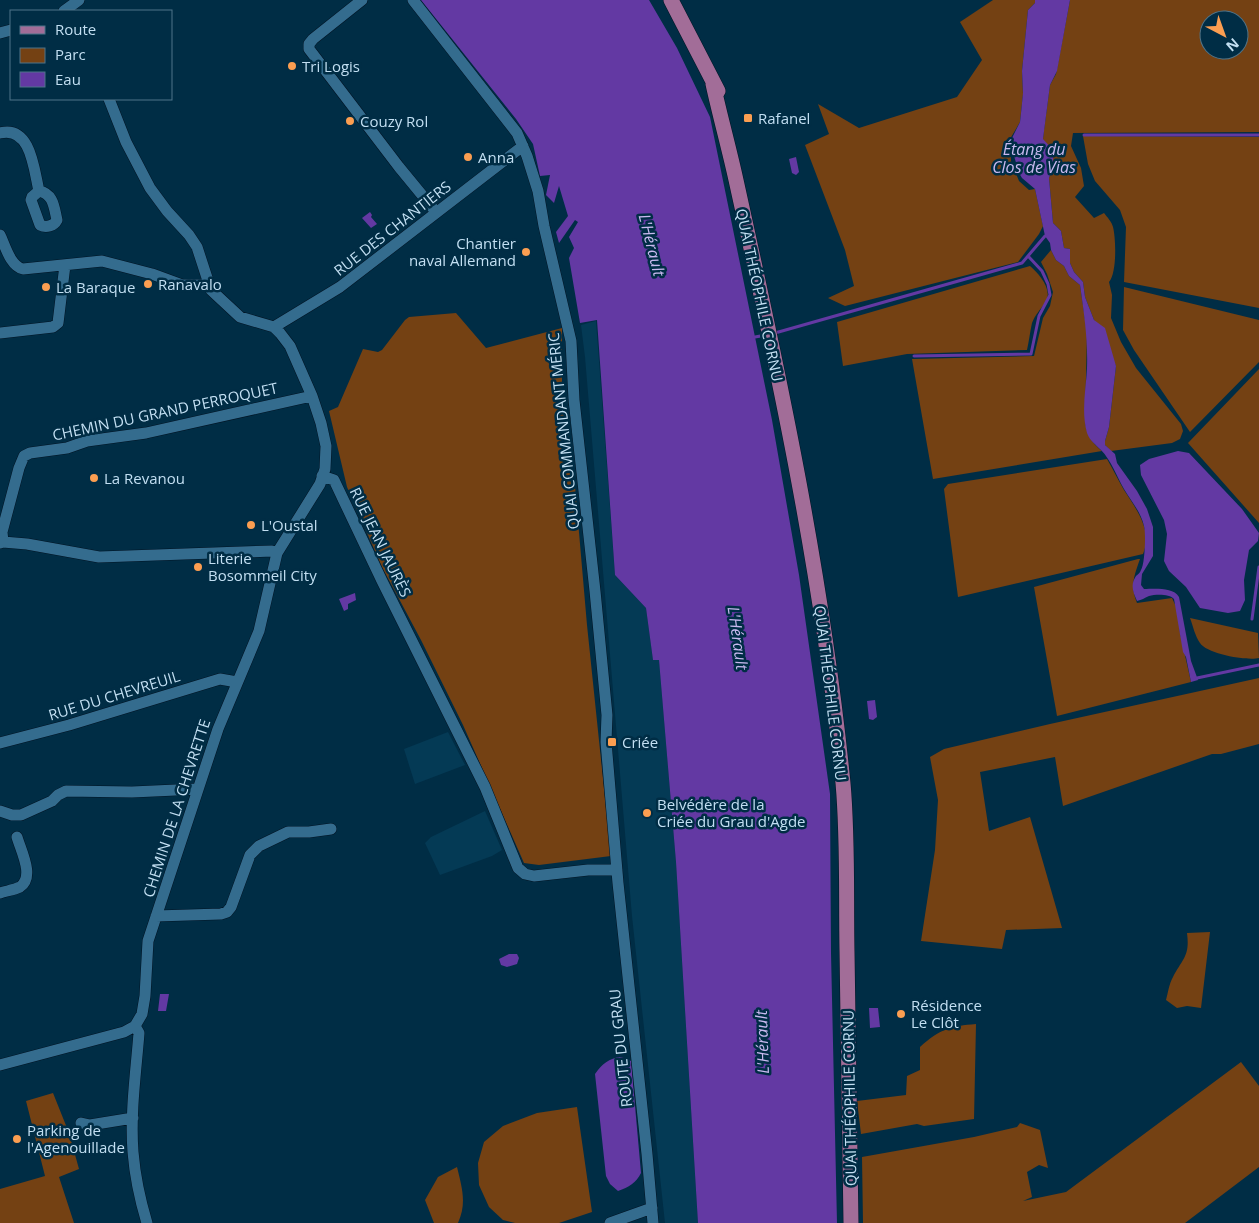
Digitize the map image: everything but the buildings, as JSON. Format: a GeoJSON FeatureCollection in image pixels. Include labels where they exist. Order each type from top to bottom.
{"type":"FeatureCollection","features":[{"type":"Feature","properties":{"kind":"main road","name":"QUAI THÉOPHILE CORNU"},"geometry":{"type":"LineString","coordinates":[[671,0],[713,84],[721,96],[733,132],[735,142],[734,172],[815,575],[829,668],[843,784],[846,835],[851,1223]]}},
{"type":"Feature","properties":{"kind":"street"},"geometry":{"type":"LineString","coordinates":[[362,0],[313,39],[309,44],[309,49],[399,167],[436,212]]}},
{"type":"Feature","properties":{"kind":"street","name":"QUAI COMMANDANT MÉRIC"},"geometry":{"type":"LineString","coordinates":[[413,0],[511,126],[523,146],[538,190],[544,226],[571,341],[574,400],[607,716],[606,742],[617,870]]}},
{"type":"Feature","properties":{"kind":"street"},"geometry":{"type":"LineString","coordinates":[[108,100],[126,142],[150,188],[167,211],[190,235],[196,247],[208,285],[215,295],[240,317],[274,327],[290,346],[312,396],[326,446],[326,461],[322,476]]}},
{"type":"Feature","properties":{"kind":"street"},"geometry":{"type":"LineString","coordinates":[[0,133],[13,131],[24,140],[28,148],[39,191]]}},
{"type":"Feature","properties":{"kind":"street","name":"RUE DES CHANTIERS"},"geometry":{"type":"LineString","coordinates":[[274,327],[340,287],[523,146]]}},
{"type":"Feature","properties":{"kind":"street"},"geometry":{"type":"LineString","coordinates":[[0,235],[17,268],[102,261],[152,274],[182,285],[208,285]]}},
{"type":"Feature","properties":{"kind":"street"},"geometry":{"type":"LineString","coordinates":[[0,332],[53,327],[58,323],[65,265]]}},
{"type":"Feature","properties":{"kind":"street","name":"CHEMIN DU GRAND PERROQUET"},"geometry":{"type":"LineString","coordinates":[[2,542],[2,532],[20,468],[24,456],[30,453],[67,448],[87,441],[146,433],[312,396]]}},
{"type":"Feature","properties":{"kind":"street","name":"RUE JEAN JAURÈS"},"geometry":{"type":"LineString","coordinates":[[322,476],[334,480],[382,581],[485,787],[518,868],[525,874],[534,876],[588,870],[617,870]]}},
{"type":"Feature","properties":{"kind":"street","name":"CHEMIN DE LA CHEVRETTE"},"geometry":{"type":"LineString","coordinates":[[135,1026],[142,1014],[145,996],[148,941],[218,729],[259,631],[277,553],[316,491],[322,476]]}},
{"type":"Feature","properties":{"kind":"street"},"geometry":{"type":"LineString","coordinates":[[2,542],[35,545],[99,557],[272,551],[277,553]]}},
{"type":"Feature","properties":{"kind":"street","name":"RUE DU CHEVREUIL"},"geometry":{"type":"LineString","coordinates":[[0,743],[69,725],[220,679],[237,682]]}},
{"type":"Feature","properties":{"kind":"street"},"geometry":{"type":"LineString","coordinates":[[0,812],[12,816],[21,815],[52,801],[66,791],[132,792],[198,789]]}},
{"type":"Feature","properties":{"kind":"street"},"geometry":{"type":"LineString","coordinates":[[156,916],[221,914],[227,912],[231,907],[250,855],[259,846],[288,832],[331,829]]}},
{"type":"Feature","properties":{"kind":"street"},"geometry":{"type":"LineString","coordinates":[[0,893],[22,885],[26,879],[28,872],[17,837]]}},
{"type":"Feature","properties":{"kind":"street","name":"ROUTE DU GRAU"},"geometry":{"type":"LineString","coordinates":[[617,870],[653,1223]]}},
{"type":"Feature","properties":{"kind":"street"},"geometry":{"type":"LineString","coordinates":[[0,1065],[124,1032],[135,1026],[139,1033],[133,1118],[133,1151],[137,1183],[147,1223]]}},
{"type":"Feature","properties":{"kind":"street"},"geometry":{"type":"LineString","coordinates":[[81,1123],[90,1125],[133,1118]]}},
{"type":"Feature","properties":{"kind":"street"},"geometry":{"type":"LineString","coordinates":[[610,1223],[652,1208]]}},
{"type":"Feature","properties":{"kind":"shaded area","name":"Criée"},"geometry":{"type":"Polygon","coordinates":[[[596,321],[615,575],[646,608],[653,659],[659,659],[676,862],[698,1223],[665,1223],[632,916],[581,325],[596,321]]]}},
{"type":"Feature","properties":{"kind":"shaded area"},"geometry":{"type":"Polygon","coordinates":[[[448,732],[465,765],[415,784],[404,749],[448,732]]]}},
{"type":"Feature","properties":{"kind":"shaded area"},"geometry":{"type":"Polygon","coordinates":[[[485,811],[502,850],[492,856],[440,875],[425,843],[431,837],[485,811]]]}},
{"type":"Feature","properties":{"kind":"green space"},"geometry":{"type":"Polygon","coordinates":[[[993,0],[1035,0],[1035,3],[1028,10],[1022,71],[1023,94],[1020,122],[1010,139],[1011,161],[1019,181],[1029,190],[1035,189],[1043,226],[1039,234],[1018,262],[845,306],[828,298],[854,286],[845,250],[805,145],[829,134],[818,104],[859,128],[957,97],[982,60],[960,22],[993,0]]]}},
{"type":"Feature","properties":{"kind":"green space"},"geometry":{"type":"Polygon","coordinates":[[[1070,0],[1259,0],[1259,132],[1073,133],[1071,146],[1081,168],[1084,186],[1075,197],[1094,218],[1104,213],[1111,221],[1113,227],[1115,264],[1112,278],[1109,282],[1112,295],[1111,318],[1121,342],[1136,368],[1181,424],[1183,431],[1180,439],[1172,443],[1111,451],[1105,445],[1116,366],[1094,320],[1085,297],[1083,282],[1074,272],[1070,263],[1070,249],[1064,248],[1061,231],[1053,223],[1049,178],[1052,169],[1043,139],[1050,85],[1056,74],[1070,0]]]}},
{"type":"Feature","properties":{"kind":"green space"},"geometry":{"type":"Polygon","coordinates":[[[1083,136],[1259,137],[1259,308],[1124,282],[1126,227],[1120,210],[1095,181],[1088,164],[1083,136]]]}},
{"type":"Feature","properties":{"kind":"green space"},"geometry":{"type":"Polygon","coordinates":[[[1051,250],[1056,260],[1064,266],[1069,276],[1080,285],[1087,333],[1085,421],[1090,438],[1102,451],[933,479],[912,359],[1034,356],[1043,318],[1050,306],[1053,292],[1041,262],[1051,250]]]}},
{"type":"Feature","properties":{"kind":"green space"},"geometry":{"type":"Polygon","coordinates":[[[1030,266],[1041,278],[1048,293],[1045,303],[1032,323],[1027,350],[907,354],[843,366],[837,322],[1030,266]]]}},
{"type":"Feature","properties":{"kind":"green space"},"geometry":{"type":"Polygon","coordinates":[[[1124,287],[1259,320],[1259,362],[1190,432],[1134,350],[1123,330],[1124,287]]]}},
{"type":"Feature","properties":{"kind":"green space"},"geometry":{"type":"Polygon","coordinates":[[[456,313],[486,348],[562,328],[562,388],[575,486],[587,625],[611,856],[539,865],[524,863],[463,725],[382,567],[347,487],[329,411],[338,407],[363,349],[378,352],[382,350],[409,317],[456,313]]]}},
{"type":"Feature","properties":{"kind":"green space"},"geometry":{"type":"Polygon","coordinates":[[[1259,369],[1259,523],[1188,443],[1259,369]]]}},
{"type":"Feature","properties":{"kind":"green space"},"geometry":{"type":"Polygon","coordinates":[[[1107,459],[1142,520],[1146,537],[1143,554],[958,597],[944,489],[948,484],[1107,459]]]}},
{"type":"Feature","properties":{"kind":"green space"},"geometry":{"type":"Polygon","coordinates":[[[1140,559],[1133,586],[1137,603],[1172,598],[1178,611],[1180,633],[1191,682],[1057,716],[1034,587],[1140,559]]]}},
{"type":"Feature","properties":{"kind":"green space"},"geometry":{"type":"Polygon","coordinates":[[[1190,618],[1258,633],[1259,658],[1228,656],[1204,647],[1197,637],[1190,618]]]}},
{"type":"Feature","properties":{"kind":"green space"},"geometry":{"type":"Polygon","coordinates":[[[1259,678],[1259,744],[1221,754],[1212,754],[1063,806],[1055,757],[980,772],[989,831],[1030,817],[1062,928],[1006,930],[1002,949],[921,941],[935,850],[938,800],[930,757],[944,749],[1259,678]]]}},
{"type":"Feature","properties":{"kind":"green space"},"geometry":{"type":"Polygon","coordinates":[[[1210,932],[1201,1008],[1187,1006],[1177,1008],[1166,1000],[1172,980],[1187,952],[1187,933],[1210,932]]]}},
{"type":"Feature","properties":{"kind":"green space"},"geometry":{"type":"Polygon","coordinates":[[[976,1024],[974,1119],[924,1126],[917,1124],[861,1134],[857,1101],[906,1095],[907,1076],[920,1070],[920,1047],[940,1032],[960,1026],[976,1024]]]}},
{"type":"Feature","properties":{"kind":"green space"},"geometry":{"type":"Polygon","coordinates":[[[1241,1062],[1259,1086],[1259,1167],[1185,1223],[863,1223],[862,1157],[974,1137],[1017,1127],[1020,1123],[1040,1130],[1048,1168],[1039,1165],[1027,1172],[1032,1197],[1023,1201],[1066,1192],[1241,1062]]]}},
{"type":"Feature","properties":{"kind":"green space"},"geometry":{"type":"Polygon","coordinates":[[[53,1093],[69,1133],[79,1169],[59,1177],[74,1223],[0,1223],[0,1189],[45,1176],[26,1101],[53,1093]]]}},
{"type":"Feature","properties":{"kind":"green space"},"geometry":{"type":"Polygon","coordinates":[[[577,1107],[592,1212],[559,1223],[515,1223],[503,1220],[489,1207],[479,1185],[478,1163],[484,1142],[503,1126],[537,1113],[577,1107]]]}},
{"type":"Feature","properties":{"kind":"green space"},"geometry":{"type":"Polygon","coordinates":[[[457,1167],[462,1189],[461,1216],[458,1223],[434,1223],[425,1200],[438,1177],[457,1167]]]}},
{"type":"Feature","properties":{"kind":"water","name":"L'Hérault"},"geometry":{"type":"Polygon","coordinates":[[[421,0],[649,0],[677,48],[710,117],[772,420],[799,575],[830,794],[831,953],[837,1223],[698,1223],[676,862],[659,660],[653,660],[646,608],[615,575],[597,320],[580,323],[569,258],[574,248],[569,237],[578,222],[575,220],[559,243],[556,232],[568,216],[559,186],[554,203],[546,195],[550,175],[540,176],[533,144],[516,119],[421,0]]]}},
{"type":"Feature","properties":{"kind":"water","name":"Étang du Clos de Vias"},"geometry":{"type":"Polygon","coordinates":[[[1035,0],[1070,0],[1057,71],[1050,85],[1043,139],[1054,151],[1049,178],[1053,223],[1061,231],[1064,248],[1070,249],[1070,263],[1074,272],[1083,282],[1085,297],[1094,320],[1105,328],[1116,366],[1105,445],[1115,454],[1117,463],[1137,491],[1147,509],[1153,527],[1153,556],[1142,574],[1141,585],[1144,589],[1168,590],[1179,597],[1191,661],[1198,680],[1191,682],[1186,657],[1183,652],[1174,599],[1166,595],[1155,595],[1137,601],[1134,595],[1133,582],[1141,571],[1143,562],[1145,530],[1138,511],[1108,459],[1087,433],[1084,409],[1087,347],[1080,285],[1069,276],[1064,266],[1056,260],[1051,250],[1050,243],[1045,236],[1035,189],[1019,173],[1010,142],[1020,122],[1023,93],[1022,71],[1028,10],[1035,3],[1035,0]]]}},
{"type":"Feature","properties":{"kind":"water"},"geometry":{"type":"Polygon","coordinates":[[[796,157],[799,172],[796,175],[792,173],[789,159],[796,157]]]}},
{"type":"Feature","properties":{"kind":"water"},"geometry":{"type":"Polygon","coordinates":[[[370,212],[371,217],[377,224],[371,228],[362,218],[370,212]]]}},
{"type":"Feature","properties":{"kind":"water"},"geometry":{"type":"Polygon","coordinates":[[[1178,451],[1189,453],[1242,509],[1259,533],[1258,541],[1249,550],[1244,580],[1245,600],[1240,611],[1228,613],[1200,608],[1186,587],[1169,571],[1164,561],[1167,534],[1164,520],[1141,475],[1140,465],[1149,459],[1178,451]]]}},
{"type":"Feature","properties":{"kind":"water"},"geometry":{"type":"Polygon","coordinates":[[[355,593],[356,600],[348,604],[348,609],[344,611],[339,599],[355,593]]]}},
{"type":"Feature","properties":{"kind":"water"},"geometry":{"type":"Polygon","coordinates":[[[875,700],[877,717],[873,720],[869,719],[867,701],[875,700]]]}},
{"type":"Feature","properties":{"kind":"water"},"geometry":{"type":"Polygon","coordinates":[[[509,954],[517,954],[519,958],[517,964],[507,967],[501,965],[499,959],[509,954]]]}},
{"type":"Feature","properties":{"kind":"water"},"geometry":{"type":"Polygon","coordinates":[[[160,994],[169,994],[166,1011],[158,1011],[160,994]]]}},
{"type":"Feature","properties":{"kind":"water"},"geometry":{"type":"Polygon","coordinates":[[[869,1008],[878,1008],[880,1027],[870,1028],[869,1008]]]}},
{"type":"Feature","properties":{"kind":"water"},"geometry":{"type":"Polygon","coordinates":[[[621,1057],[631,1061],[641,1173],[632,1184],[618,1191],[610,1184],[606,1176],[595,1074],[606,1062],[621,1057]]]}},
{"type":"Feature","properties":{"kind":"waterway"},"geometry":{"type":"LineString","coordinates":[[1084,135],[1259,135]]}},
{"type":"Feature","properties":{"kind":"waterway"},"geometry":{"type":"LineString","coordinates":[[775,333],[1022,263],[1045,236]]}},
{"type":"Feature","properties":{"kind":"waterway"},"geometry":{"type":"LineString","coordinates":[[914,356],[1031,354],[1039,316],[1050,295],[1048,284],[1042,271],[1028,256]]}},
{"type":"Feature","properties":{"kind":"waterway"},"geometry":{"type":"LineString","coordinates":[[755,337],[766,335]]}},
{"type":"Feature","properties":{"kind":"waterway"},"geometry":{"type":"LineString","coordinates":[[1252,619],[1259,567]]}},
{"type":"Feature","properties":{"kind":"waterway"},"geometry":{"type":"LineString","coordinates":[[1197,678],[1259,665]]}},
{"type":"Feature","properties":{"kind":"place","name":"Tri Logis"},"geometry":{"type":"Point","coordinates":[292,66]}},
{"type":"Feature","properties":{"kind":"place","name":"Rafanel"},"geometry":{"type":"Point","coordinates":[748,118]}},
{"type":"Feature","properties":{"kind":"place","name":"Couzy Rol"},"geometry":{"type":"Point","coordinates":[350,121]}},
{"type":"Feature","properties":{"kind":"place","name":"Anna"},"geometry":{"type":"Point","coordinates":[468,157]}},
{"type":"Feature","properties":{"kind":"place","name":"Chantier naval Allemand"},"geometry":{"type":"Point","coordinates":[526,252]}},
{"type":"Feature","properties":{"kind":"place","name":"Ranavalo"},"geometry":{"type":"Point","coordinates":[148,284]}},
{"type":"Feature","properties":{"kind":"place","name":"La Baraque"},"geometry":{"type":"Point","coordinates":[46,287]}},
{"type":"Feature","properties":{"kind":"place","name":"La Revanou"},"geometry":{"type":"Point","coordinates":[94,478]}},
{"type":"Feature","properties":{"kind":"place","name":"L'Oustal"},"geometry":{"type":"Point","coordinates":[251,525]}},
{"type":"Feature","properties":{"kind":"place","name":"Literie Bosommeil City"},"geometry":{"type":"Point","coordinates":[198,567]}},
{"type":"Feature","properties":{"kind":"place","name":"Criée"},"geometry":{"type":"Point","coordinates":[612,742]}},
{"type":"Feature","properties":{"kind":"place","name":"Belvédère de la Criée du Grau d'Agde"},"geometry":{"type":"Point","coordinates":[647,813]}},
{"type":"Feature","properties":{"kind":"place","name":"Résidence Le Clôt"},"geometry":{"type":"Point","coordinates":[901,1014]}},
{"type":"Feature","properties":{"kind":"place","name":"Parking de l'Agenouillade"},"geometry":{"type":"Point","coordinates":[17,1139]}}]}
